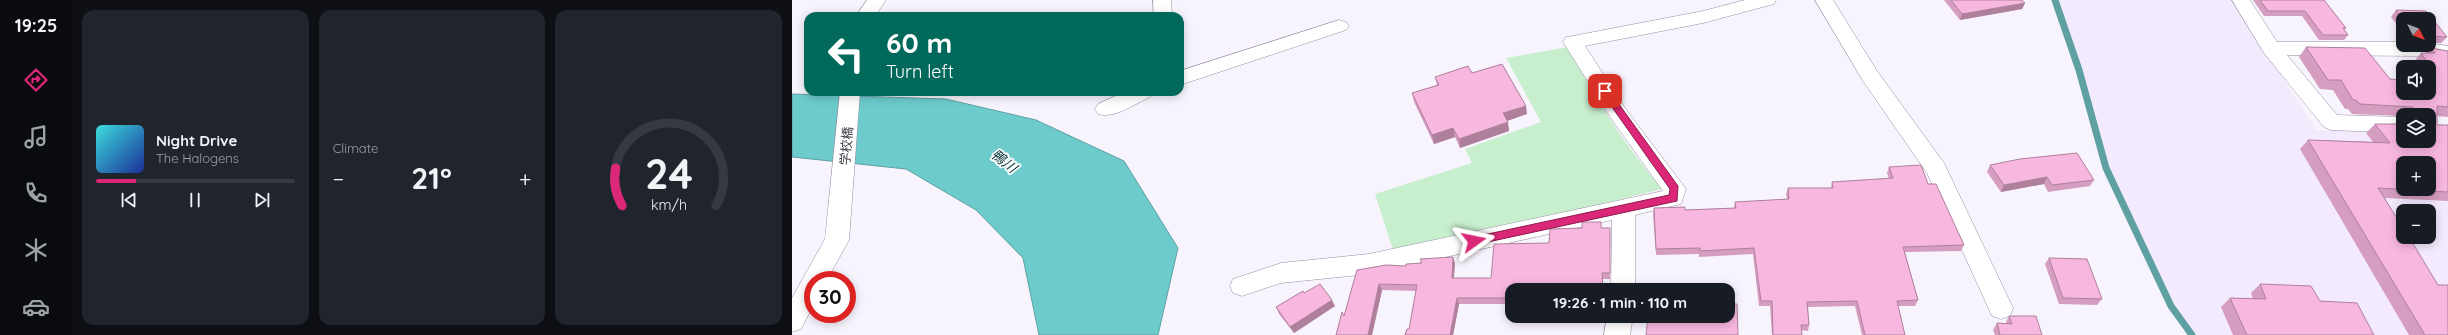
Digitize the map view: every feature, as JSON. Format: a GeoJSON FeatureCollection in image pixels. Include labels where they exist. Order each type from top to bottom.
{"type":"FeatureCollection","features":[{"type":"Feature","properties":{"kind":"street"},"geometry":{"type":"LineString","coordinates":[[868,12],[877,0]]}},
{"type":"Feature","properties":{"kind":"street"},"geometry":{"type":"LineString","coordinates":[[1162,0],[1163,12]]}},
{"type":"Feature","properties":{"kind":"street"},"geometry":{"type":"LineString","coordinates":[[1242,286],[1281,273],[1369,264],[1673,198],[1675,189],[1620,116],[1573,42],[1703,17],[1767,0]]}},
{"type":"Feature","properties":{"kind":"street"},"geometry":{"type":"LineString","coordinates":[[1824,0],[1870,76],[1936,169],[1982,264],[2001,308]]}},
{"type":"Feature","properties":{"kind":"street"},"geometry":{"type":"LineString","coordinates":[[2241,0],[2271,48],[2331,122],[2396,125]]}},
{"type":"Feature","properties":{"kind":"street"},"geometry":{"type":"LineString","coordinates":[[1184,77],[1339,26]]}},
{"type":"Feature","properties":{"kind":"street"},"geometry":{"type":"LineString","coordinates":[[2271,48],[2424,49],[2448,53]]}},
{"type":"Feature","properties":{"kind":"street","name":"学校橋"},"geometry":{"type":"LineString","coordinates":[[820,271],[837,240],[850,96]]}},
{"type":"Feature","properties":{"kind":"street"},"geometry":{"type":"LineString","coordinates":[[1105,108],[1134,96]]}},
{"type":"Feature","properties":{"kind":"street"},"geometry":{"type":"LineString","coordinates":[[1623,283],[1624,208]]}},
{"type":"Feature","properties":{"kind":"street"},"geometry":{"type":"LineString","coordinates":[[792,321],[804,299]]}},
{"type":"Feature","properties":{"kind":"street"},"geometry":{"type":"LineString","coordinates":[[1618,335],[1619,323]]}},
{"type":"Feature","properties":{"kind":"shaded area"},"geometry":{"type":"Polygon","coordinates":[[[2057,0],[2232,0],[2316,130],[2396,130],[2396,148],[2436,148],[2436,137],[2448,130],[2448,335],[2196,335],[2172,304],[2108,167],[2080,65],[2057,0]]]}},
{"type":"Feature","properties":{"kind":"green space"},"geometry":{"type":"Polygon","coordinates":[[[1568,47],[1611,121],[1662,189],[1412,251],[1394,253],[1375,194],[1472,163],[1465,149],[1541,122],[1506,58],[1568,47]]]}},
{"type":"Feature","properties":{"kind":"water","name":"鴨川"},"geometry":{"type":"Polygon","coordinates":[[[792,94],[804,94],[804,96],[946,99],[1036,120],[1124,161],[1178,248],[1158,335],[1039,335],[1023,258],[976,210],[906,169],[792,157],[792,94]]]}},
{"type":"Feature","properties":{"kind":"building"},"geometry":{"type":"Polygon","coordinates":[[[1951,0],[2022,0],[2025,3],[1962,14],[1951,0]]]}},
{"type":"Feature","properties":{"kind":"building"},"geometry":{"type":"Polygon","coordinates":[[[2260,0],[2324,0],[2346,28],[2343,28],[2348,35],[2323,35],[2305,11],[2268,11],[2260,0]]]}},
{"type":"Feature","properties":{"kind":"building"},"geometry":{"type":"Polygon","coordinates":[[[2396,10],[2427,12],[2398,12],[2396,10]]]}},
{"type":"Feature","properties":{"kind":"building"},"geometry":{"type":"Polygon","coordinates":[[[2436,23],[2447,37],[2436,36],[2436,23]]]}},
{"type":"Feature","properties":{"kind":"building"},"geometry":{"type":"Polygon","coordinates":[[[2306,47],[2365,48],[2390,79],[2396,79],[2396,100],[2436,100],[2436,60],[2426,60],[2421,53],[2435,53],[2436,49],[2448,51],[2448,107],[2437,106],[2437,125],[2448,125],[2448,192],[2436,191],[2436,156],[2396,156],[2396,189],[2378,188],[2396,217],[2396,244],[2413,244],[2438,285],[2448,285],[2448,335],[2425,335],[2308,140],[2390,143],[2375,124],[2396,124],[2396,148],[2436,148],[2436,108],[2413,108],[2360,104],[2356,100],[2353,100],[2341,80],[2328,80],[2306,47]]]}},
{"type":"Feature","properties":{"kind":"building"},"geometry":{"type":"Polygon","coordinates":[[[1502,64],[1526,106],[1503,113],[1508,122],[1459,139],[1453,128],[1432,135],[1412,93],[1439,85],[1435,77],[1468,66],[1472,73],[1502,64]]]}},
{"type":"Feature","properties":{"kind":"building"},"geometry":{"type":"Polygon","coordinates":[[[2077,153],[2094,180],[2052,185],[2047,177],[2004,185],[1990,165],[2020,159],[2077,153]]]}},
{"type":"Feature","properties":{"kind":"building"},"geometry":{"type":"Polygon","coordinates":[[[1921,165],[1928,184],[1936,184],[1964,245],[1903,247],[1918,300],[1897,301],[1905,335],[1865,335],[1857,301],[1807,302],[1809,325],[1801,325],[1802,335],[1773,335],[1772,301],[1761,301],[1754,248],[1700,251],[1700,248],[1656,249],[1654,208],[1685,207],[1685,210],[1736,208],[1735,202],[1789,199],[1788,188],[1833,188],[1832,182],[1893,178],[1889,167],[1921,165]]]}},
{"type":"Feature","properties":{"kind":"building"},"geometry":{"type":"Polygon","coordinates":[[[1582,222],[1601,222],[1601,228],[1610,228],[1610,273],[1602,273],[1603,283],[1505,283],[1505,298],[1457,298],[1450,335],[1405,335],[1407,329],[1409,329],[1417,285],[1379,284],[1368,335],[1336,335],[1342,312],[1344,316],[1357,270],[1386,265],[1406,266],[1406,264],[1422,263],[1420,259],[1453,257],[1452,278],[1491,278],[1494,244],[1549,243],[1550,229],[1582,228],[1582,222]]]}},
{"type":"Feature","properties":{"kind":"building"},"geometry":{"type":"Polygon","coordinates":[[[2049,258],[2087,259],[2102,299],[2063,298],[2049,258]]]}},
{"type":"Feature","properties":{"kind":"building"},"geometry":{"type":"Polygon","coordinates":[[[1320,284],[1332,300],[1290,327],[1276,307],[1303,291],[1304,293],[1320,284]]]}},
{"type":"Feature","properties":{"kind":"building"},"geometry":{"type":"Polygon","coordinates":[[[2260,284],[2311,286],[2320,301],[2357,303],[2374,335],[2247,335],[2230,298],[2266,299],[2260,284]]]}},
{"type":"Feature","properties":{"kind":"building"},"geometry":{"type":"Polygon","coordinates":[[[1735,304],[1737,304],[1738,335],[1646,335],[1647,323],[1735,323],[1735,304]]]}},
{"type":"Feature","properties":{"kind":"building"},"geometry":{"type":"Polygon","coordinates":[[[2009,316],[2036,316],[2042,335],[2000,335],[1997,323],[2012,324],[2009,316]]]}},
{"type":"Feature","properties":{"kind":"waterway"},"geometry":{"type":"LineString","coordinates":[[2055,0],[2079,70],[2106,168],[2171,306],[2192,335]]}},
{"type":"Feature","properties":{"kind":"route"},"geometry":{"type":"LineString","coordinates":[[1474,241],[1673,198],[1675,189],[1620,116],[1605,91]]}}]}
